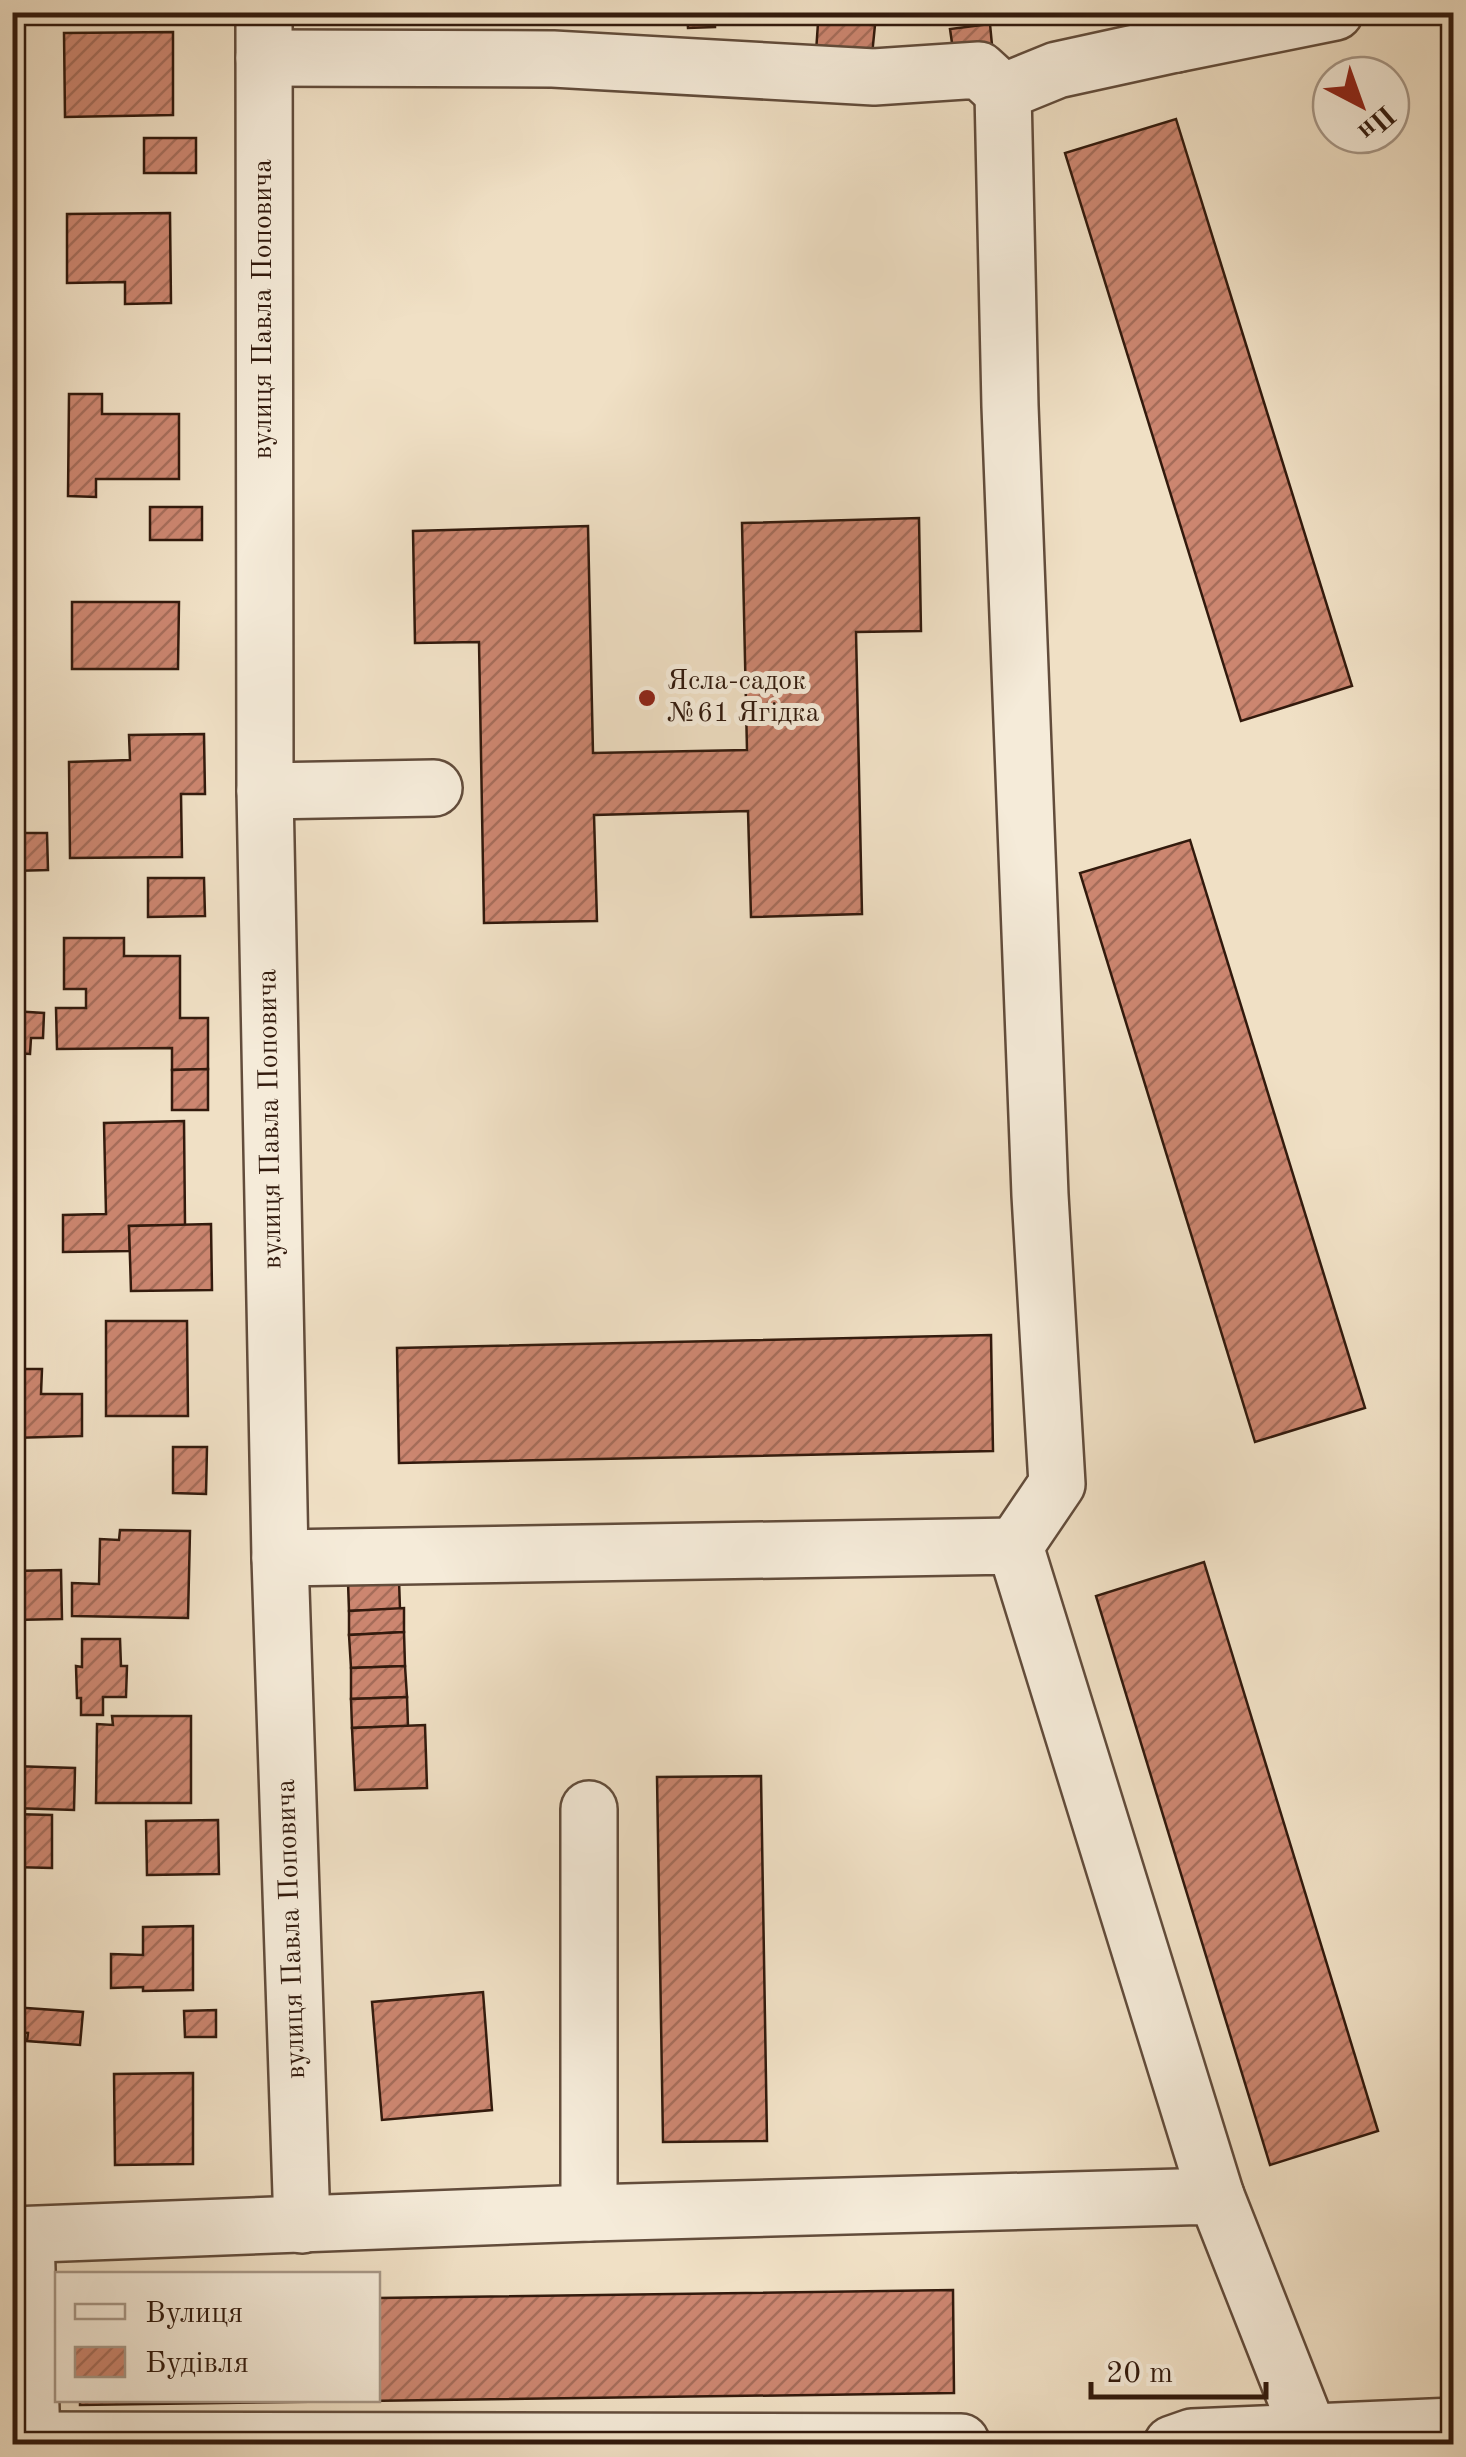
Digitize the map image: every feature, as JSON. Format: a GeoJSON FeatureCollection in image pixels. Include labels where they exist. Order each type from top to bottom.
{"type":"FeatureCollection","features":[{"type":"Feature","properties":{"kind":"street"},"geometry":{"type":"LineString","coordinates":[[1003,92],[1171,28],[1335,12]]}},
{"type":"Feature","properties":{"kind":"street"},"geometry":{"type":"LineString","coordinates":[[264,35],[552,36],[874,77],[978,70],[1003,92],[1010,406],[1040,1196],[1057,1484],[1015,1546]]}},
{"type":"Feature","properties":{"kind":"street","name":"вулиця Павла Поповича"},"geometry":{"type":"LineString","coordinates":[[264,35],[265,791],[280,1558],[302,2226]]}},
{"type":"Feature","properties":{"kind":"street"},"geometry":{"type":"LineString","coordinates":[[265,791],[434,788]]}},
{"type":"Feature","properties":{"kind":"street"},"geometry":{"type":"LineString","coordinates":[[280,1558],[1015,1546]]}},
{"type":"Feature","properties":{"kind":"street"},"geometry":{"type":"LineString","coordinates":[[1015,1546],[1216,2196],[1308,2432]]}},
{"type":"Feature","properties":{"kind":"street"},"geometry":{"type":"LineString","coordinates":[[588,1808],[589,2213]]}},
{"type":"Feature","properties":{"kind":"street"},"geometry":{"type":"LineString","coordinates":[[961,2442],[25,2441],[19,2235],[589,2213],[1216,2196]]}},
{"type":"Feature","properties":{"kind":"street"},"geometry":{"type":"LineString","coordinates":[[1182,2440],[1454,2426]]}},
{"type":"Feature","properties":{"kind":"building"},"geometry":{"type":"Polygon","coordinates":[[[378,12],[480,12],[480,18],[378,18],[378,12]]]}},
{"type":"Feature","properties":{"kind":"building"},"geometry":{"type":"Polygon","coordinates":[[[687,12],[715,12],[715,27],[688,28],[687,12]]]}},
{"type":"Feature","properties":{"kind":"building"},"geometry":{"type":"Polygon","coordinates":[[[818,12],[877,12],[877,15],[818,18],[818,12]]]}},
{"type":"Feature","properties":{"kind":"building"},"geometry":{"type":"Polygon","coordinates":[[[818,23],[875,25],[872,55],[816,52],[818,23]]]}},
{"type":"Feature","properties":{"kind":"building"},"geometry":{"type":"Polygon","coordinates":[[[990,24],[992,45],[953,50],[950,29],[990,24]]]}},
{"type":"Feature","properties":{"kind":"building"},"geometry":{"type":"Polygon","coordinates":[[[173,32],[173,115],[65,117],[64,33],[173,32]]]}},
{"type":"Feature","properties":{"kind":"building"},"geometry":{"type":"Polygon","coordinates":[[[1176,119],[1352,686],[1241,721],[1065,153],[1176,119]]]}},
{"type":"Feature","properties":{"kind":"building"},"geometry":{"type":"Polygon","coordinates":[[[144,138],[196,138],[196,173],[144,173],[144,138]]]}},
{"type":"Feature","properties":{"kind":"building"},"geometry":{"type":"Polygon","coordinates":[[[170,213],[171,303],[125,304],[125,282],[67,283],[67,214],[170,213]]]}},
{"type":"Feature","properties":{"kind":"building"},"geometry":{"type":"Polygon","coordinates":[[[69,394],[102,394],[102,414],[179,414],[179,479],[96,479],[96,497],[68,496],[69,394]]]}},
{"type":"Feature","properties":{"kind":"building"},"geometry":{"type":"Polygon","coordinates":[[[12,457],[21,457],[22,498],[12,498],[12,457]]]}},
{"type":"Feature","properties":{"kind":"building"},"geometry":{"type":"Polygon","coordinates":[[[12,503],[21,503],[21,529],[12,529],[12,503]]]}},
{"type":"Feature","properties":{"kind":"building"},"geometry":{"type":"Polygon","coordinates":[[[150,507],[202,507],[202,540],[150,540],[150,507]]]}},
{"type":"Feature","properties":{"kind":"building"},"geometry":{"type":"Polygon","coordinates":[[[919,518],[921,631],[856,632],[862,914],[751,917],[748,811],[594,815],[597,921],[484,923],[479,642],[415,643],[413,531],[588,526],[593,753],[747,750],[742,523],[919,518]]]}},
{"type":"Feature","properties":{"kind":"building"},"geometry":{"type":"Polygon","coordinates":[[[72,602],[179,602],[178,669],[72,669],[72,602]]]}},
{"type":"Feature","properties":{"kind":"building"},"geometry":{"type":"Polygon","coordinates":[[[12,637],[20,637],[20,685],[12,685],[12,637]]]}},
{"type":"Feature","properties":{"kind":"building"},"geometry":{"type":"Polygon","coordinates":[[[204,734],[205,794],[181,794],[182,857],[70,858],[69,762],[130,760],[129,735],[204,734]]]}},
{"type":"Feature","properties":{"kind":"building"},"geometry":{"type":"Polygon","coordinates":[[[12,833],[47,833],[48,870],[12,871],[12,833]]]}},
{"type":"Feature","properties":{"kind":"building"},"geometry":{"type":"Polygon","coordinates":[[[1190,840],[1365,1408],[1255,1442],[1080,873],[1190,840]]]}},
{"type":"Feature","properties":{"kind":"building"},"geometry":{"type":"Polygon","coordinates":[[[148,878],[204,878],[205,916],[148,917],[148,878]]]}},
{"type":"Feature","properties":{"kind":"building"},"geometry":{"type":"Polygon","coordinates":[[[64,938],[124,938],[124,956],[180,956],[180,1018],[208,1018],[208,1069],[172,1070],[172,1048],[57,1049],[56,1008],[86,1008],[86,989],[64,989],[64,938]]]}},
{"type":"Feature","properties":{"kind":"building"},"geometry":{"type":"Polygon","coordinates":[[[12,1011],[44,1013],[43,1038],[31,1038],[30,1054],[12,1053],[12,1011]]]}},
{"type":"Feature","properties":{"kind":"building"},"geometry":{"type":"Polygon","coordinates":[[[208,1069],[208,1110],[172,1110],[172,1070],[208,1069]]]}},
{"type":"Feature","properties":{"kind":"building"},"geometry":{"type":"Polygon","coordinates":[[[184,1121],[185,1225],[129,1226],[130,1251],[63,1252],[63,1215],[106,1214],[104,1123],[184,1121]]]}},
{"type":"Feature","properties":{"kind":"building"},"geometry":{"type":"Polygon","coordinates":[[[211,1224],[212,1290],[131,1291],[129,1226],[211,1224]]]}},
{"type":"Feature","properties":{"kind":"building"},"geometry":{"type":"Polygon","coordinates":[[[106,1321],[187,1321],[188,1416],[106,1416],[106,1321]]]}},
{"type":"Feature","properties":{"kind":"building"},"geometry":{"type":"Polygon","coordinates":[[[991,1335],[993,1451],[399,1463],[397,1348],[991,1335]]]}},
{"type":"Feature","properties":{"kind":"building"},"geometry":{"type":"Polygon","coordinates":[[[12,1369],[42,1369],[41,1394],[82,1394],[82,1436],[12,1438],[12,1369]]]}},
{"type":"Feature","properties":{"kind":"building"},"geometry":{"type":"Polygon","coordinates":[[[173,1447],[207,1447],[206,1494],[173,1493],[173,1447]]]}},
{"type":"Feature","properties":{"kind":"building"},"geometry":{"type":"Polygon","coordinates":[[[120,1530],[190,1531],[188,1618],[72,1616],[72,1583],[99,1584],[100,1539],[119,1540],[120,1530]]]}},
{"type":"Feature","properties":{"kind":"building"},"geometry":{"type":"Polygon","coordinates":[[[1204,1562],[1378,2131],[1270,2165],[1096,1596],[1204,1562]]]}},
{"type":"Feature","properties":{"kind":"building"},"geometry":{"type":"Polygon","coordinates":[[[61,1570],[62,1619],[12,1620],[12,1571],[61,1570]]]}},
{"type":"Feature","properties":{"kind":"building"},"geometry":{"type":"Polygon","coordinates":[[[399,1580],[400,1609],[349,1611],[348,1582],[399,1580]]]}},
{"type":"Feature","properties":{"kind":"building"},"geometry":{"type":"Polygon","coordinates":[[[404,1608],[404,1632],[349,1635],[349,1611],[404,1608]]]}},
{"type":"Feature","properties":{"kind":"building"},"geometry":{"type":"Polygon","coordinates":[[[404,1632],[405,1666],[351,1668],[349,1635],[404,1632]]]}},
{"type":"Feature","properties":{"kind":"building"},"geometry":{"type":"Polygon","coordinates":[[[82,1639],[120,1639],[121,1666],[127,1666],[126,1697],[103,1697],[103,1715],[81,1715],[76,1666],[82,1667],[82,1639]]]}},
{"type":"Feature","properties":{"kind":"building"},"geometry":{"type":"Polygon","coordinates":[[[405,1666],[407,1697],[351,1699],[351,1668],[405,1666]]]}},
{"type":"Feature","properties":{"kind":"building"},"geometry":{"type":"Polygon","coordinates":[[[407,1697],[408,1726],[352,1728],[351,1699],[407,1697]]]}},
{"type":"Feature","properties":{"kind":"building"},"geometry":{"type":"Polygon","coordinates":[[[112,1716],[191,1716],[191,1803],[96,1803],[97,1724],[113,1725],[112,1716]]]}},
{"type":"Feature","properties":{"kind":"building"},"geometry":{"type":"Polygon","coordinates":[[[425,1725],[427,1788],[355,1790],[352,1728],[425,1725]]]}},
{"type":"Feature","properties":{"kind":"building"},"geometry":{"type":"Polygon","coordinates":[[[12,1766],[75,1768],[74,1810],[12,1808],[12,1766]]]}},
{"type":"Feature","properties":{"kind":"building"},"geometry":{"type":"Polygon","coordinates":[[[761,1776],[767,2141],[663,2142],[657,1777],[761,1776]]]}},
{"type":"Feature","properties":{"kind":"building"},"geometry":{"type":"Polygon","coordinates":[[[12,1814],[52,1815],[52,1868],[12,1867],[12,1814]]]}},
{"type":"Feature","properties":{"kind":"building"},"geometry":{"type":"Polygon","coordinates":[[[218,1820],[219,1874],[147,1875],[146,1821],[218,1820]]]}},
{"type":"Feature","properties":{"kind":"building"},"geometry":{"type":"Polygon","coordinates":[[[193,1926],[193,1990],[111,1988],[111,1954],[143,1955],[143,1927],[193,1926]]]}},
{"type":"Feature","properties":{"kind":"building"},"geometry":{"type":"Polygon","coordinates":[[[483,1992],[492,2110],[382,2120],[372,2002],[483,1992]]]}},
{"type":"Feature","properties":{"kind":"building"},"geometry":{"type":"Polygon","coordinates":[[[12,2007],[83,2012],[80,2045],[27,2041],[28,2033],[12,2032],[12,2007]]]}},
{"type":"Feature","properties":{"kind":"building"},"geometry":{"type":"Polygon","coordinates":[[[216,2010],[216,2037],[185,2037],[184,2011],[216,2010]]]}},
{"type":"Feature","properties":{"kind":"building"},"geometry":{"type":"Polygon","coordinates":[[[193,2073],[193,2164],[115,2165],[114,2074],[193,2073]]]}},
{"type":"Feature","properties":{"kind":"building"},"geometry":{"type":"Polygon","coordinates":[[[953,2290],[954,2393],[380,2401],[380,2298],[953,2290]]]}},
{"type":"Feature","properties":{"kind":"building"},"geometry":{"type":"Polygon","coordinates":[[[80,2402],[298,2402],[80,2405],[80,2402]]]}},
{"type":"Feature","properties":{"kind":"place","name":"Ясла-садок №61 Ягідка"},"geometry":{"type":"Point","coordinates":[647,698]}}]}
